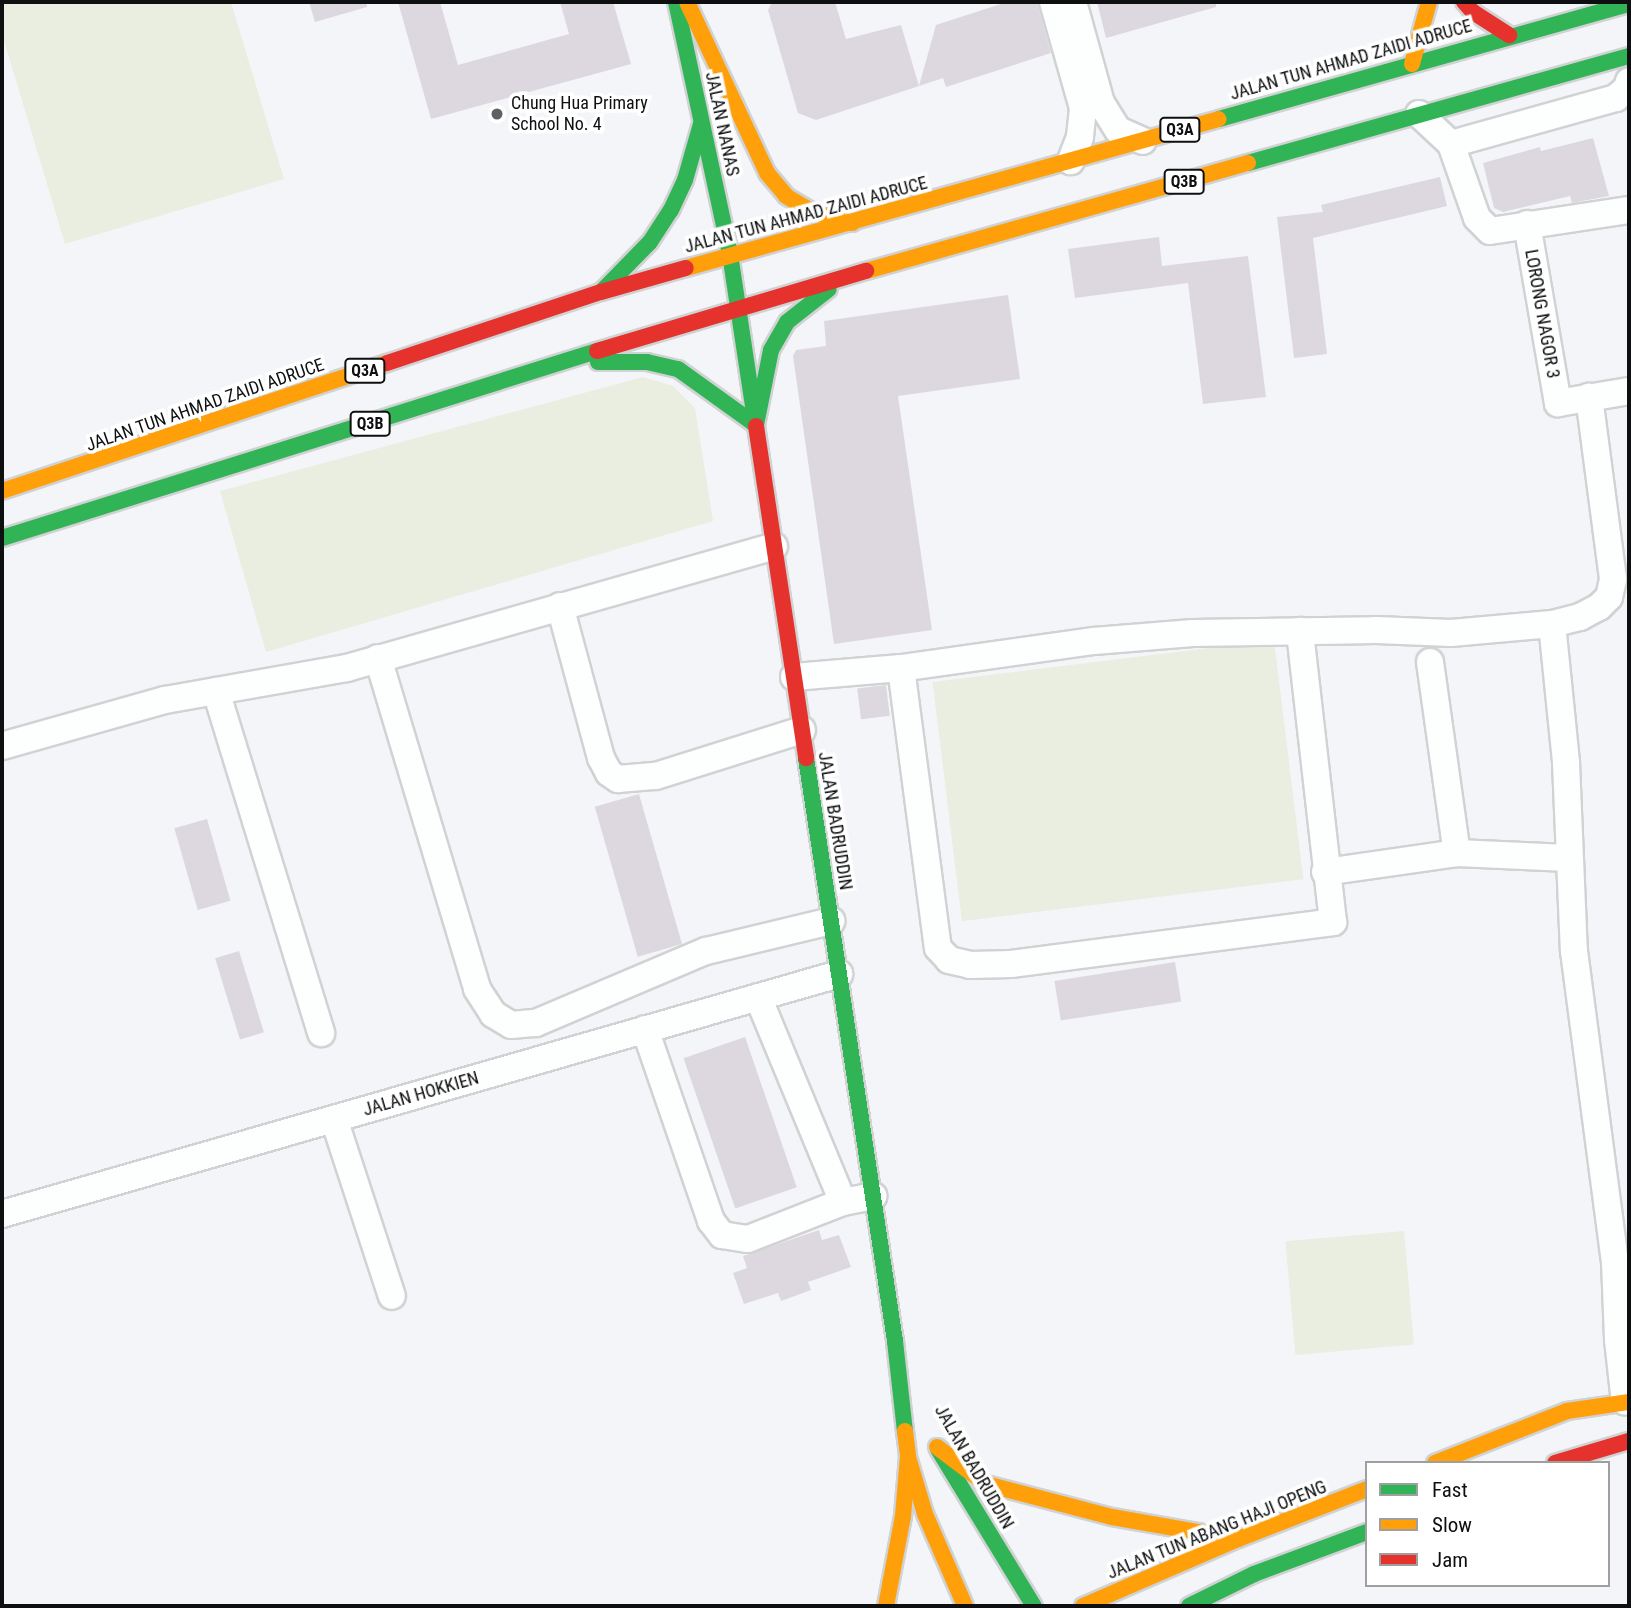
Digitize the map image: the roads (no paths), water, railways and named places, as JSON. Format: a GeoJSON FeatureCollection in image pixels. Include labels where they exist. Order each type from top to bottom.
{"type":"FeatureCollection","features":[{"type":"Feature","properties":{"kind":"main road","name":"JALAN NANAS"},"geometry":{"type":"LineString","coordinates":[[676,2],[730,254],[738,307]]}},
{"type":"Feature","properties":{"kind":"main road"},"geometry":{"type":"LineString","coordinates":[[687,2],[767,173],[786,196],[811,211],[852,223]]}},
{"type":"Feature","properties":{"kind":"main road"},"geometry":{"type":"LineString","coordinates":[[1412,64],[1429,2]]}},
{"type":"Feature","properties":{"kind":"main road"},"geometry":{"type":"LineString","coordinates":[[1464,2],[1473,12],[1509,35]]}},
{"type":"Feature","properties":{"kind":"main road","name":"JALAN TUN AHMAD ZAIDI ADRUCE"},"geometry":{"type":"LineString","coordinates":[[2,491],[601,292],[730,254],[1071,162],[1509,35],[1629,4]]}},
{"type":"Feature","properties":{"kind":"main road","name":"Q3B"},"geometry":{"type":"LineString","coordinates":[[2,538],[738,307],[1629,56]]}},
{"type":"Feature","properties":{"kind":"main road"},"geometry":{"type":"LineString","coordinates":[[601,292],[650,242],[671,210],[685,180],[701,124]]}},
{"type":"Feature","properties":{"kind":"main road"},"geometry":{"type":"LineString","coordinates":[[571,361],[647,362],[678,369],[756,425],[771,350],[787,322],[848,275]]}},
{"type":"Feature","properties":{"kind":"main road","name":"JALAN BADRUDDIN"},"geometry":{"type":"LineString","coordinates":[[738,307],[895,1341],[908,1457],[925,1514],[965,1606]]}},
{"type":"Feature","properties":{"kind":"main road","name":"JALAN BADRUDDIN"},"geometry":{"type":"LineString","coordinates":[[895,1341],[909,1394],[920,1415]]}},
{"type":"Feature","properties":{"kind":"main road"},"geometry":{"type":"LineString","coordinates":[[1440,1461],[1567,1411],[1627,1402]]}},
{"type":"Feature","properties":{"kind":"main road"},"geometry":{"type":"LineString","coordinates":[[1562,1461],[1629,1441]]}},
{"type":"Feature","properties":{"kind":"main road","name":"JALAN BADRUDDIN"},"geometry":{"type":"LineString","coordinates":[[1034,1606],[935,1442],[986,1484],[1112,1517],[1238,1539]]}},
{"type":"Feature","properties":{"kind":"main road"},"geometry":{"type":"LineString","coordinates":[[886,1606],[903,1516],[908,1457]]}},
{"type":"Feature","properties":{"kind":"main road","name":"JALAN TUN ABANG HAJI OPENG"},"geometry":{"type":"LineString","coordinates":[[1083,1606],[1238,1539],[1365,1490]]}},
{"type":"Feature","properties":{"kind":"main road"},"geometry":{"type":"LineString","coordinates":[[1189,1606],[1254,1574],[1365,1533]]}},
{"type":"Feature","properties":{"kind":"main road"},"geometry":{"type":"LineString","coordinates":[[1234,1603],[1254,1574]]}},
{"type":"Feature","properties":{"kind":"street"},"geometry":{"type":"LineString","coordinates":[[1053,2],[1083,107],[1080,137],[1071,162]]}},
{"type":"Feature","properties":{"kind":"street"},"geometry":{"type":"LineString","coordinates":[[1073,2],[1101,103],[1118,130],[1143,141]]}},
{"type":"Feature","properties":{"kind":"street"},"geometry":{"type":"LineString","coordinates":[[1451,144],[1616,98],[1628,90]]}},
{"type":"Feature","properties":{"kind":"street"},"geometry":{"type":"LineString","coordinates":[[1419,114],[1451,144],[1477,218],[1490,231],[1629,210]]}},
{"type":"Feature","properties":{"kind":"street","name":"LORONG NAGOR 3"},"geometry":{"type":"LineString","coordinates":[[1527,224],[1558,403],[1590,397]]}},
{"type":"Feature","properties":{"kind":"street"},"geometry":{"type":"LineString","coordinates":[[794,677],[901,668],[1094,640],[1194,633],[1377,629],[1451,633],[1552,624],[1580,617],[1599,607],[1609,597],[1613,579],[1590,397],[1629,391]]}},
{"type":"Feature","properties":{"kind":"street"},"geometry":{"type":"LineString","coordinates":[[2,746],[165,700],[347,668],[774,546]]}},
{"type":"Feature","properties":{"kind":"street"},"geometry":{"type":"LineString","coordinates":[[560,606],[601,758],[609,772],[618,779],[656,776],[802,730]]}},
{"type":"Feature","properties":{"kind":"street"},"geometry":{"type":"LineString","coordinates":[[1552,624],[1566,763],[1574,951],[1615,1261],[1618,1340],[1627,1402]]}},
{"type":"Feature","properties":{"kind":"street"},"geometry":{"type":"LineString","coordinates":[[901,668],[938,948],[949,960],[970,965],[1010,964],[1333,922],[1325,872],[1300,631]]}},
{"type":"Feature","properties":{"kind":"street"},"geometry":{"type":"LineString","coordinates":[[378,659],[477,989],[493,1014],[511,1025],[536,1023],[706,951],[831,920]]}},
{"type":"Feature","properties":{"kind":"street"},"geometry":{"type":"LineString","coordinates":[[1430,662],[1457,853]]}},
{"type":"Feature","properties":{"kind":"street"},"geometry":{"type":"LineString","coordinates":[[216,691],[321,1033]]}},
{"type":"Feature","properties":{"kind":"street"},"geometry":{"type":"LineString","coordinates":[[1325,872],[1457,853],[1568,858]]}},
{"type":"Feature","properties":{"kind":"street","name":"JALAN HOKKIEN"},"geometry":{"type":"LineString","coordinates":[[2,1214],[839,974]]}},
{"type":"Feature","properties":{"kind":"street"},"geometry":{"type":"LineString","coordinates":[[758,997],[843,1202]]}},
{"type":"Feature","properties":{"kind":"street"},"geometry":{"type":"LineString","coordinates":[[645,1030],[711,1221],[722,1235],[748,1239],[843,1202],[873,1196]]}},
{"type":"Feature","properties":{"kind":"street"},"geometry":{"type":"LineString","coordinates":[[334,1119],[392,1296]]}},
{"type":"Feature","properties":{"kind":"place","name":"Chung Hua Primary School No. 4"},"geometry":{"type":"Point","coordinates":[497,114]}}]}
